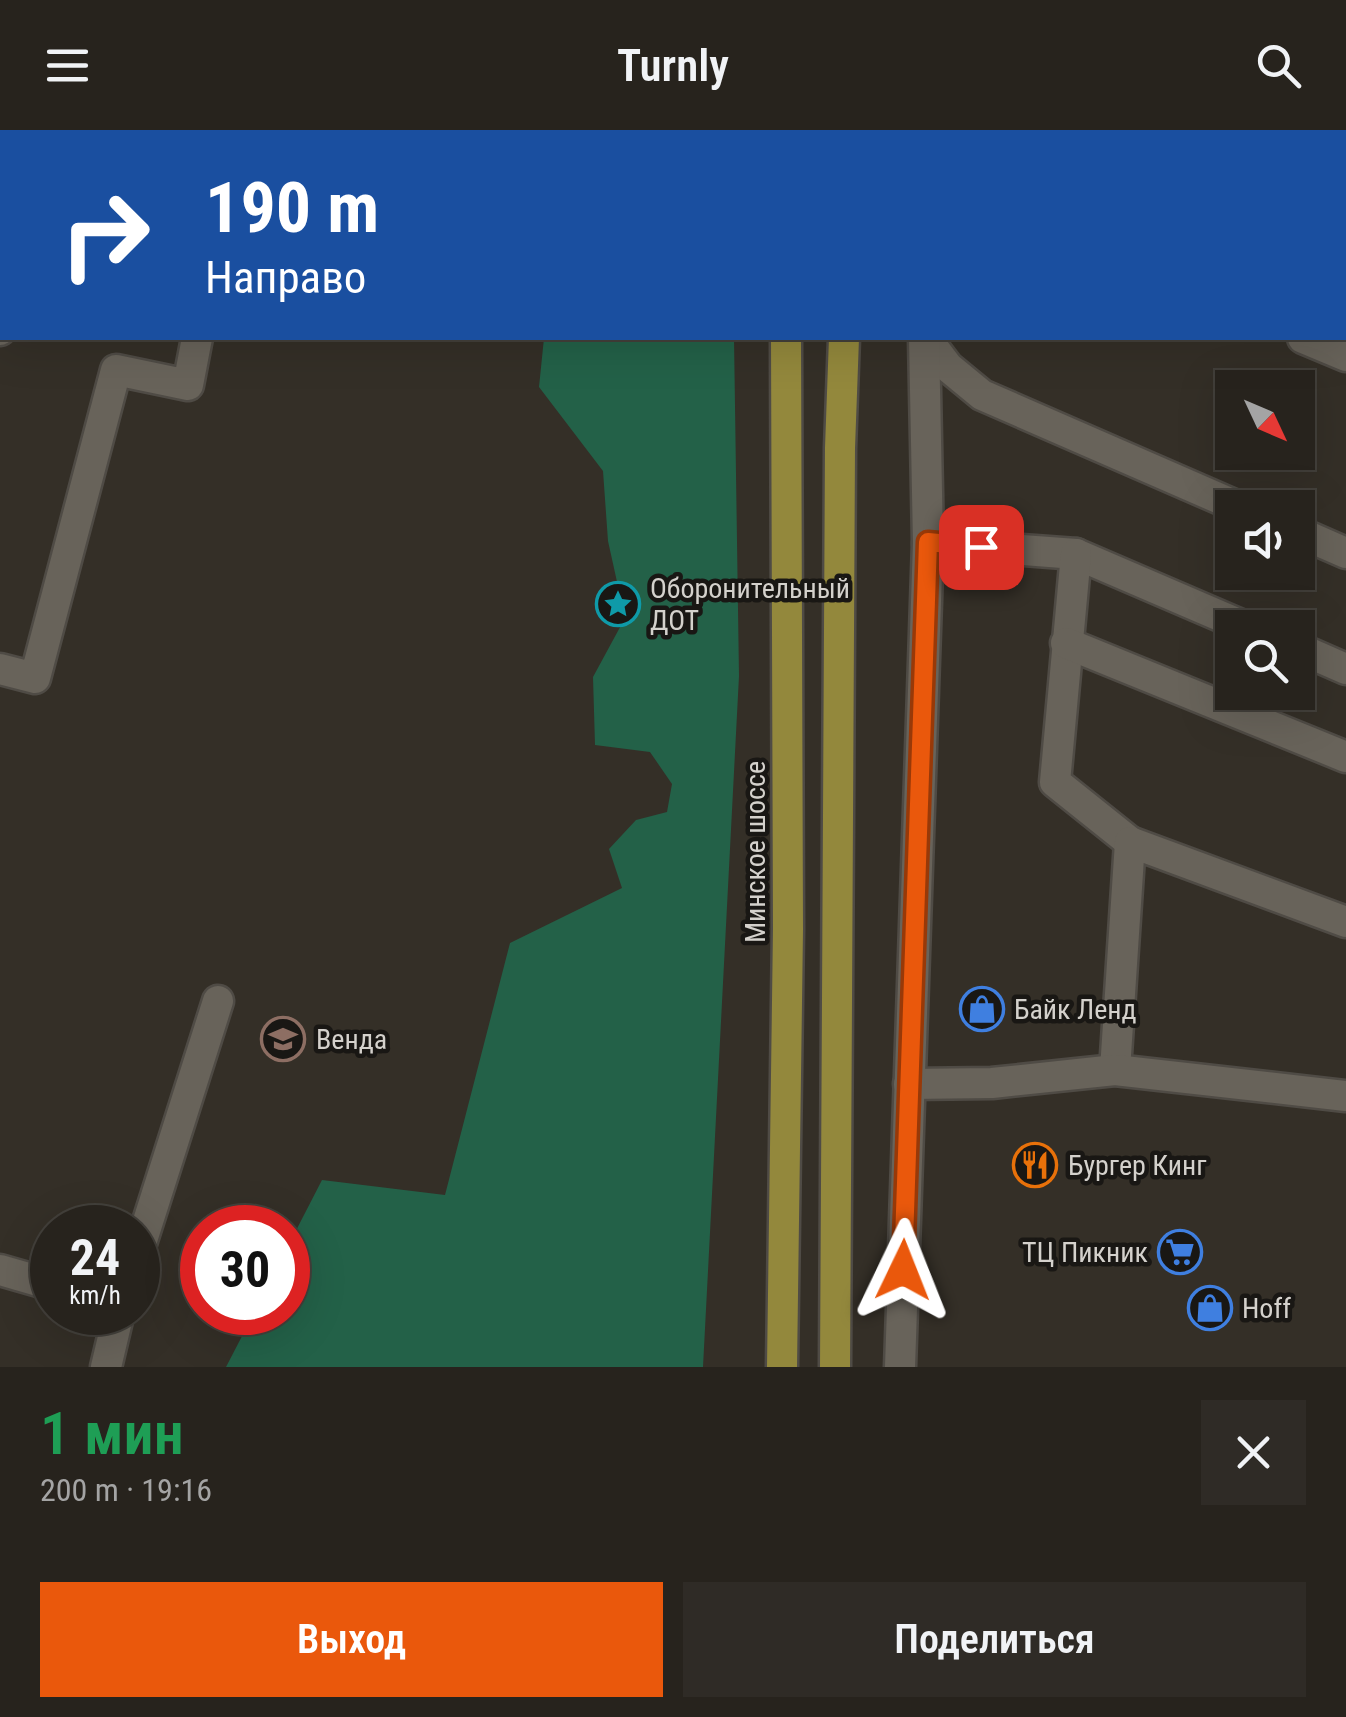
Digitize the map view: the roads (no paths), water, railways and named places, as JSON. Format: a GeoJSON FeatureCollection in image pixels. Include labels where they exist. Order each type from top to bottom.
{"type":"FeatureCollection","features":[{"type":"Feature","properties":{"kind":"highway","name":"Минское шоссе"},"geometry":{"type":"LineString","coordinates":[[782,1367],[788,948],[786,340]]}},
{"type":"Feature","properties":{"kind":"highway"},"geometry":{"type":"LineString","coordinates":[[835,1367],[844,340]]}},
{"type":"Feature","properties":{"kind":"street"},"geometry":{"type":"LineString","coordinates":[[0,668],[34,678],[116,370],[188,385],[197,340]]}},
{"type":"Feature","properties":{"kind":"street"},"geometry":{"type":"LineString","coordinates":[[772,340],[786,379]]}},
{"type":"Feature","properties":{"kind":"street"},"geometry":{"type":"LineString","coordinates":[[900,1367],[928,542],[925,340]]}},
{"type":"Feature","properties":{"kind":"street"},"geometry":{"type":"LineString","coordinates":[[927,340],[948,367],[982,395],[1215,497]]}},
{"type":"Feature","properties":{"kind":"street"},"geometry":{"type":"LineString","coordinates":[[1308,340],[1346,356]]}},
{"type":"Feature","properties":{"kind":"street"},"geometry":{"type":"LineString","coordinates":[[1315,539],[1346,553]]}},
{"type":"Feature","properties":{"kind":"street"},"geometry":{"type":"LineString","coordinates":[[928,542],[1076,554],[1215,614]]}},
{"type":"Feature","properties":{"kind":"street"},"geometry":{"type":"LineString","coordinates":[[1076,554],[1055,782],[1130,842],[1346,922]]}},
{"type":"Feature","properties":{"kind":"street"},"geometry":{"type":"LineString","coordinates":[[1066,642],[1346,757]]}},
{"type":"Feature","properties":{"kind":"street"},"geometry":{"type":"LineString","coordinates":[[1315,655],[1346,669]]}},
{"type":"Feature","properties":{"kind":"street"},"geometry":{"type":"LineString","coordinates":[[1115,1070],[1130,842]]}},
{"type":"Feature","properties":{"kind":"street"},"geometry":{"type":"LineString","coordinates":[[153,1205],[218,1001]]}},
{"type":"Feature","properties":{"kind":"street"},"geometry":{"type":"LineString","coordinates":[[909,1084],[992,1083],[1115,1070],[1346,1096]]}},
{"type":"Feature","properties":{"kind":"street"},"geometry":{"type":"LineString","coordinates":[[0,1270],[30,1278]]}},
{"type":"Feature","properties":{"kind":"street"},"geometry":{"type":"LineString","coordinates":[[106,1367],[114,1335]]}},
{"type":"Feature","properties":{"kind":"place","name":"Оборонительный ДОТ"},"geometry":{"type":"Point","coordinates":[618,604]}},
{"type":"Feature","properties":{"kind":"place","name":"Байк Ленд"},"geometry":{"type":"Point","coordinates":[982,1009]}},
{"type":"Feature","properties":{"kind":"place","name":"Венда"},"geometry":{"type":"Point","coordinates":[283,1039]}},
{"type":"Feature","properties":{"kind":"place","name":"Бургер Кинг"},"geometry":{"type":"Point","coordinates":[1035,1165]}},
{"type":"Feature","properties":{"kind":"place","name":"ТЦ Пикник"},"geometry":{"type":"Point","coordinates":[1180,1252]}},
{"type":"Feature","properties":{"kind":"place","name":"Hoff"},"geometry":{"type":"Point","coordinates":[1210,1308]}}]}
